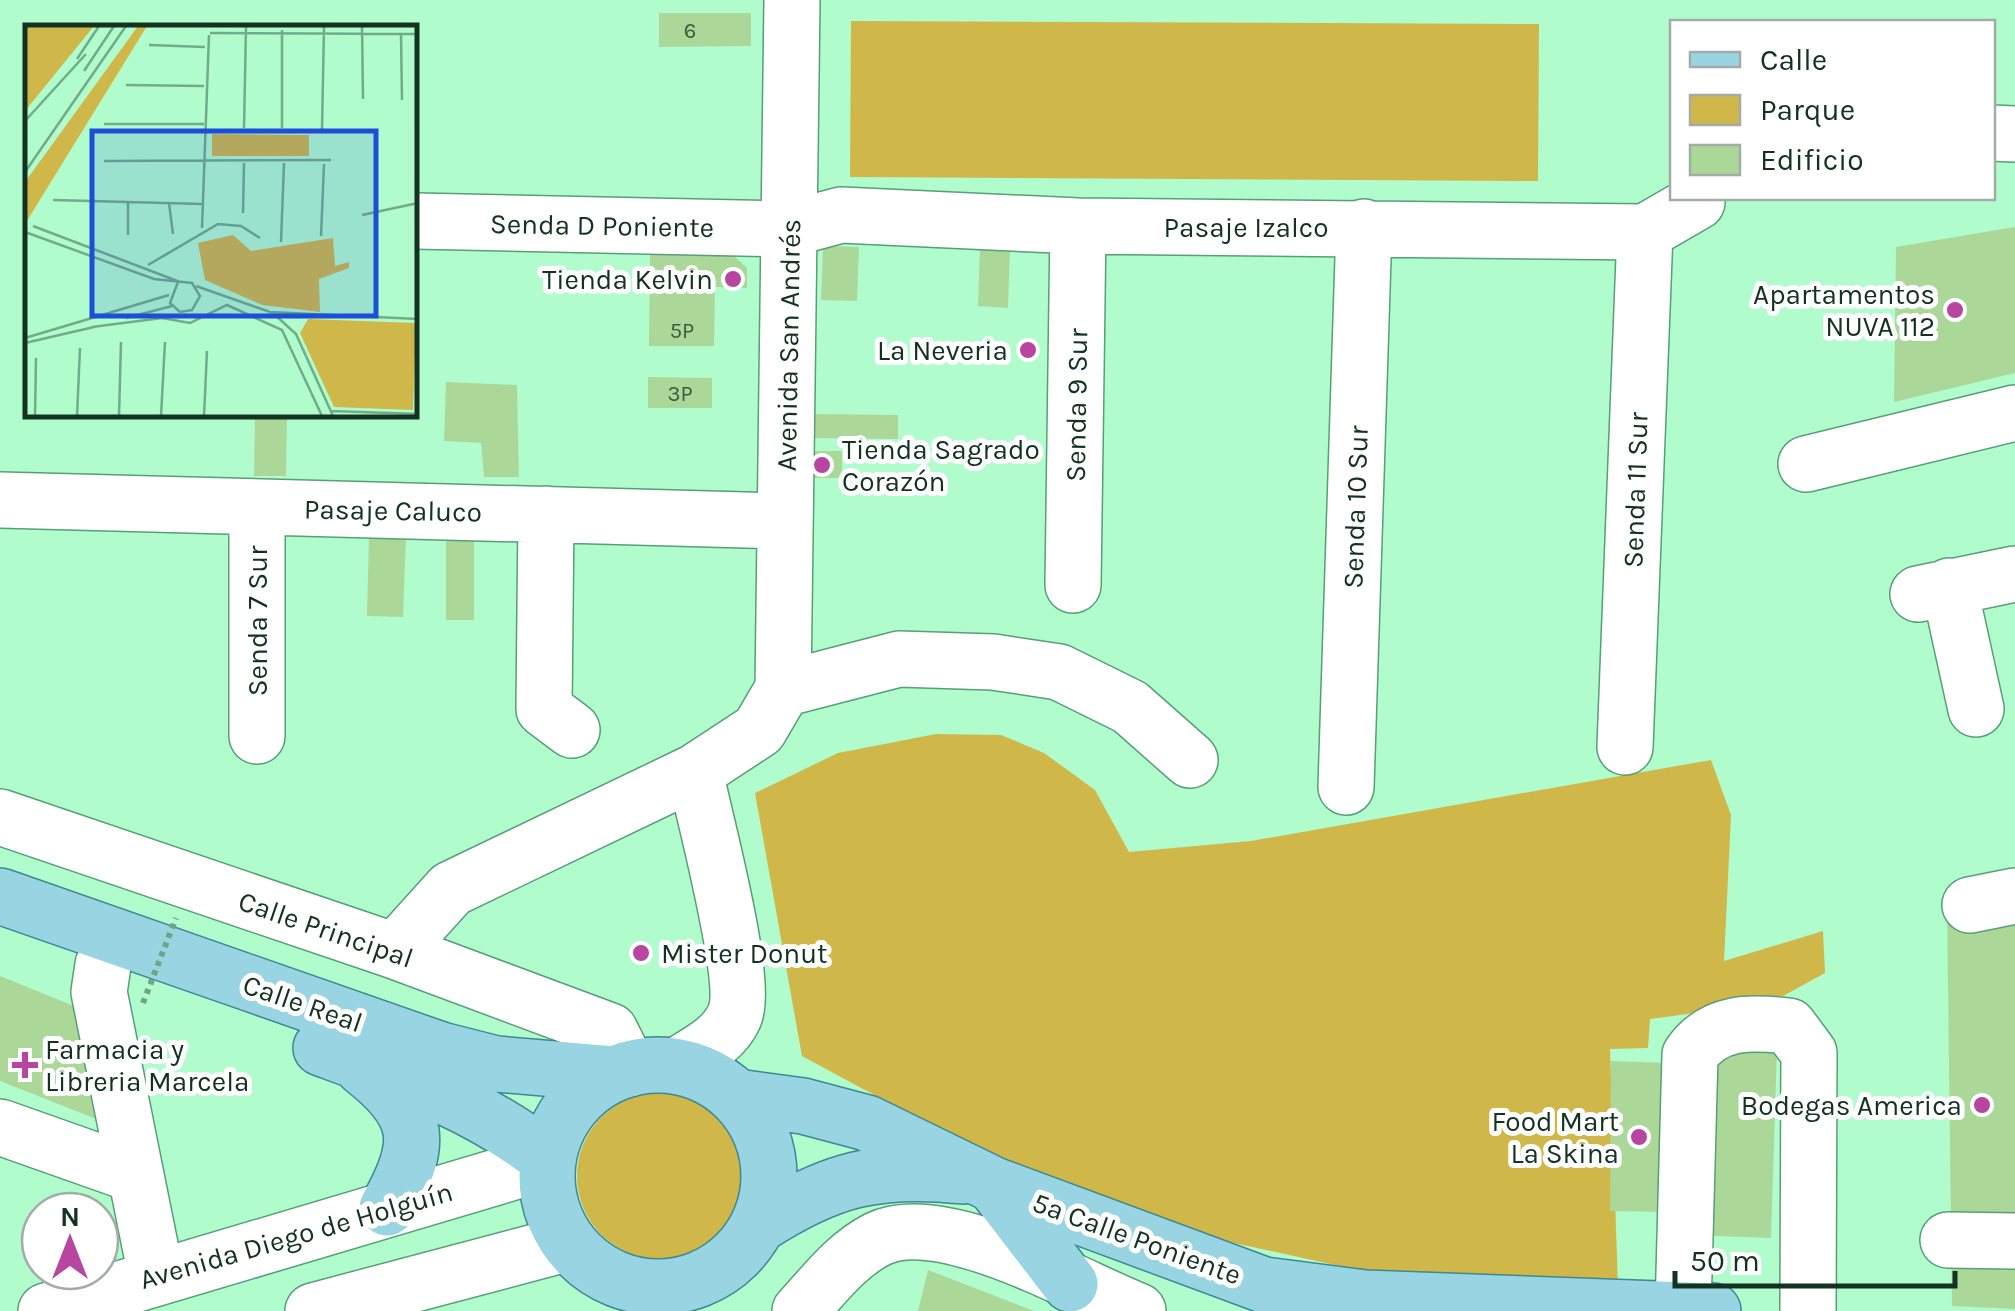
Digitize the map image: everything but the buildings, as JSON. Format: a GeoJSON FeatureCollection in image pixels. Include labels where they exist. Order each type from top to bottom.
{"type":"FeatureCollection","features":[{"type":"Feature","properties":{"kind":"main road","name":"Calle Real"},"geometry":{"type":"LineString","coordinates":[[0,896],[441,1050],[496,1064],[640,1070]]}},
{"type":"Feature","properties":{"kind":"main road","name":"Calle Real"},"geometry":{"type":"LineString","coordinates":[[0,927],[464,1102],[506,1126],[547,1160]]}},
{"type":"Feature","properties":{"kind":"main road"},"geometry":{"type":"LineString","coordinates":[[353,1060],[396,1093],[412,1132],[404,1178],[387,1208]]}},
{"type":"Feature","properties":{"kind":"main road"},"geometry":{"type":"LineString","coordinates":[[640,1070],[709,1078],[737,1097],[757,1124],[768,1156],[768,1191],[758,1226],[726,1264],[678,1285],[643,1286],[610,1276],[569,1243],[551,1208],[547,1160],[568,1109],[640,1070]]}},
{"type":"Feature","properties":{"kind":"main road","name":"5a Calle Poniente"},"geometry":{"type":"LineString","coordinates":[[737,1097],[803,1106],[866,1123],[988,1181],[1287,1298],[1713,1311]]}},
{"type":"Feature","properties":{"kind":"main road","name":"5a Calle Poniente"},"geometry":{"type":"LineString","coordinates":[[758,1226],[809,1193],[865,1174],[925,1172],[988,1181]]}},
{"type":"Feature","properties":{"kind":"main road"},"geometry":{"type":"LineString","coordinates":[[988,1181],[1068,1298]]}},
{"type":"Feature","properties":{"kind":"street","name":"Avenida San Andrés"},"geometry":{"type":"LineString","coordinates":[[783,690],[792,0]]}},
{"type":"Feature","properties":{"kind":"street"},"geometry":{"type":"LineString","coordinates":[[1645,232],[1697,202]]}},
{"type":"Feature","properties":{"kind":"street","name":"Pasaje Izalco"},"geometry":{"type":"LineString","coordinates":[[789,228],[841,215],[1078,226],[1645,232]]}},
{"type":"Feature","properties":{"kind":"street","name":"Senda D Poniente"},"geometry":{"type":"LineString","coordinates":[[418,221],[789,228]]}},
{"type":"Feature","properties":{"kind":"street","name":"Senda 9 Sur"},"geometry":{"type":"LineString","coordinates":[[1073,585],[1078,226]]}},
{"type":"Feature","properties":{"kind":"street","name":"Senda 10 Sur"},"geometry":{"type":"LineString","coordinates":[[1346,787],[1364,228]]}},
{"type":"Feature","properties":{"kind":"street","name":"Senda 11 Sur"},"geometry":{"type":"LineString","coordinates":[[1625,747],[1645,232]]}},
{"type":"Feature","properties":{"kind":"street"},"geometry":{"type":"LineString","coordinates":[[1806,464],[2015,412]]}},
{"type":"Feature","properties":{"kind":"street","name":"Pasaje Caluco"},"geometry":{"type":"LineString","coordinates":[[0,500],[785,521]]}},
{"type":"Feature","properties":{"kind":"street","name":"Senda 7 Sur"},"geometry":{"type":"LineString","coordinates":[[257,507],[257,736]]}},
{"type":"Feature","properties":{"kind":"street"},"geometry":{"type":"LineString","coordinates":[[546,514],[544,708],[572,730]]}},
{"type":"Feature","properties":{"kind":"street"},"geometry":{"type":"LineString","coordinates":[[1976,709],[1933,590],[2015,574]]}},
{"type":"Feature","properties":{"kind":"street"},"geometry":{"type":"LineString","coordinates":[[395,951],[451,889],[695,772],[759,730],[783,690],[898,658],[993,662],[1059,672],[1130,707],[1190,760]]}},
{"type":"Feature","properties":{"kind":"street"},"geometry":{"type":"LineString","coordinates":[[640,1070],[724,1035],[737,1012],[736,968],[695,772]]}},
{"type":"Feature","properties":{"kind":"street","name":"Calle Principal"},"geometry":{"type":"LineString","coordinates":[[0,816],[395,951],[610,1030],[640,1070]]}},
{"type":"Feature","properties":{"kind":"street"},"geometry":{"type":"LineString","coordinates":[[103,965],[99,992],[156,1276]]}},
{"type":"Feature","properties":{"kind":"street"},"geometry":{"type":"LineString","coordinates":[[1683,1310],[1690,1054],[1702,1037],[1722,1027],[1764,1023],[1790,1026],[1809,1053],[1808,1311]]}},
{"type":"Feature","properties":{"kind":"street"},"geometry":{"type":"LineString","coordinates":[[0,1127],[133,1174]]}},
{"type":"Feature","properties":{"kind":"street","name":"Avenida Diego de Holguín"},"geometry":{"type":"LineString","coordinates":[[46,1311],[547,1160]]}},
{"type":"Feature","properties":{"kind":"street"},"geometry":{"type":"LineString","coordinates":[[800,1311],[847,1260],[882,1237],[901,1232],[958,1235],[1068,1298],[1138,1311]]}},
{"type":"Feature","properties":{"kind":"street"},"geometry":{"type":"LineString","coordinates":[[1948,1240],[2015,1241]]}},
{"type":"Feature","properties":{"kind":"street"},"geometry":{"type":"LineString","coordinates":[[313,1311],[569,1243]]}},
{"type":"Feature","properties":{"kind":"path"},"geometry":{"type":"LineString","coordinates":[[143,1003],[176,918]]}},
{"type":"Feature","properties":{"kind":"green space"},"geometry":{"type":"Polygon","coordinates":[[[851,21],[1539,24],[1538,181],[850,177],[851,21]]]}},
{"type":"Feature","properties":{"kind":"green space"},"geometry":{"type":"Polygon","coordinates":[[[936,734],[1001,735],[1044,753],[1095,790],[1129,852],[1251,841],[1711,760],[1731,815],[1724,961],[1823,931],[1825,973],[1770,1003],[1650,1019],[1648,1048],[1610,1049],[1618,1288],[1381,1275],[1211,1238],[1002,1164],[802,1056],[755,793],[838,753],[936,734]]]}},
{"type":"Feature","properties":{"kind":"green space"},"geometry":{"type":"Polygon","coordinates":[[[660,1093],[692,1100],[718,1118],[736,1144],[743,1176],[736,1208],[718,1234],[692,1252],[660,1259],[628,1252],[602,1234],[584,1208],[577,1176],[584,1144],[602,1118],[628,1100],[660,1093]]]}},
{"type":"Feature","properties":{"kind":"place","name":"Tienda Kelvin"},"geometry":{"type":"Point","coordinates":[733,279]}},
{"type":"Feature","properties":{"kind":"place","name":"Apartamentos NUVA 112"},"geometry":{"type":"Point","coordinates":[1955,310]}},
{"type":"Feature","properties":{"kind":"place","name":"La Neveria"},"geometry":{"type":"Point","coordinates":[1028,350]}},
{"type":"Feature","properties":{"kind":"place","name":"Tienda Sagrado Corazón"},"geometry":{"type":"Point","coordinates":[822,465]}},
{"type":"Feature","properties":{"kind":"place","name":"Mister Donut"},"geometry":{"type":"Point","coordinates":[641,953]}},
{"type":"Feature","properties":{"kind":"place","name":"Farmacia y Libreria Marcela"},"geometry":{"type":"Point","coordinates":[25,1065]}},
{"type":"Feature","properties":{"kind":"place","name":"Bodegas America"},"geometry":{"type":"Point","coordinates":[1982,1105]}},
{"type":"Feature","properties":{"kind":"place","name":"Food Mart La Skina"},"geometry":{"type":"Point","coordinates":[1639,1137]}}]}
